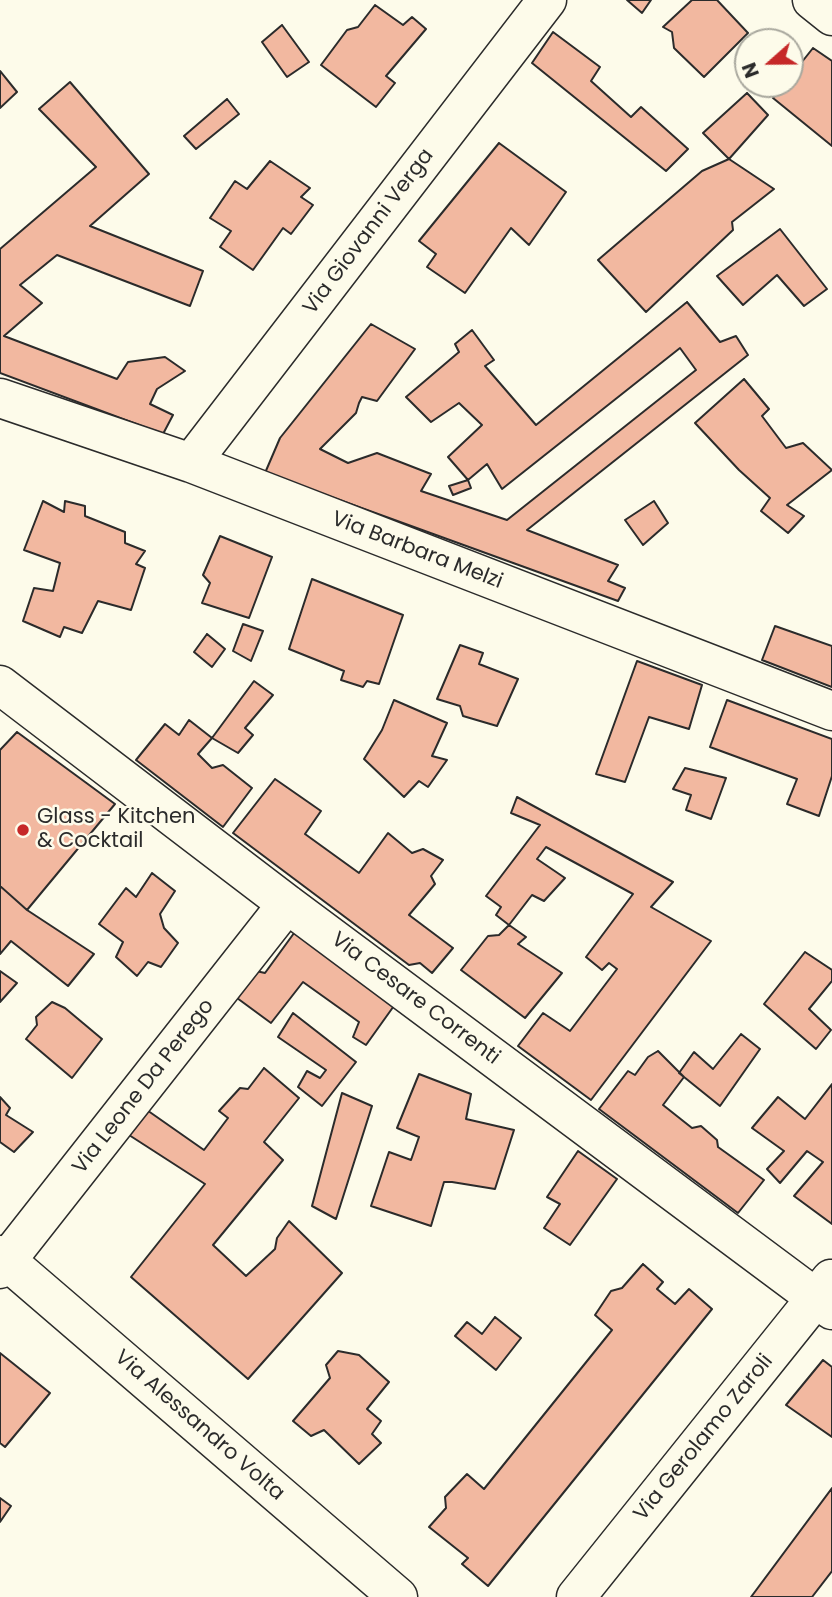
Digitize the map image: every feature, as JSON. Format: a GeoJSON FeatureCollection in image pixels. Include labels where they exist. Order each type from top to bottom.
{"type":"FeatureCollection","features":[{"type":"Feature","properties":{"kind":"street","name":"Via Giovanni Verga"},"geometry":{"type":"LineString","coordinates":[[191,463],[547,0]]}},
{"type":"Feature","properties":{"kind":"street"},"geometry":{"type":"LineString","coordinates":[[812,0],[832,16]]}},
{"type":"Feature","properties":{"kind":"street","name":"Via Barbara Melzi"},"geometry":{"type":"LineString","coordinates":[[0,398],[191,463],[832,711]]}},
{"type":"Feature","properties":{"kind":"street","name":"Via Cesare Correnti"},"geometry":{"type":"LineString","coordinates":[[0,685],[287,904],[827,1295]]}},
{"type":"Feature","properties":{"kind":"street","name":"Via Leone Da Perego"},"geometry":{"type":"LineString","coordinates":[[2,1262],[287,904]]}},
{"type":"Feature","properties":{"kind":"street","name":"Via Alessandro Volta"},"geometry":{"type":"LineString","coordinates":[[2,1262],[398,1597]]}},
{"type":"Feature","properties":{"kind":"street","name":"Via Gerolamo Zaroli"},"geometry":{"type":"LineString","coordinates":[[576,1597],[827,1295]]}},
{"type":"Feature","properties":{"kind":"building"},"geometry":{"type":"Polygon","coordinates":[[[627,0],[651,0],[642,13],[627,0]]]}},
{"type":"Feature","properties":{"kind":"building"},"geometry":{"type":"Polygon","coordinates":[[[692,0],[717,0],[743,28],[734,28],[734,47],[704,77],[674,48],[672,32],[663,27],[692,0]]]}},
{"type":"Feature","properties":{"kind":"building"},"geometry":{"type":"Polygon","coordinates":[[[375,5],[403,25],[412,17],[426,29],[386,76],[395,83],[376,107],[321,65],[347,30],[358,27],[375,5]]]}},
{"type":"Feature","properties":{"kind":"building"},"geometry":{"type":"Polygon","coordinates":[[[282,25],[309,62],[287,77],[262,42],[282,25]]]}},
{"type":"Feature","properties":{"kind":"building"},"geometry":{"type":"Polygon","coordinates":[[[553,32],[600,67],[591,81],[631,117],[641,107],[688,149],[666,171],[532,63],[553,32]]]}},
{"type":"Feature","properties":{"kind":"building"},"geometry":{"type":"Polygon","coordinates":[[[813,48],[832,61],[832,146],[773,98],[804,98],[804,59],[813,48]]]}},
{"type":"Feature","properties":{"kind":"building"},"geometry":{"type":"Polygon","coordinates":[[[0,71],[17,92],[0,108],[0,71]]]}},
{"type":"Feature","properties":{"kind":"building"},"geometry":{"type":"Polygon","coordinates":[[[70,82],[149,174],[90,226],[203,271],[190,306],[57,255],[20,285],[42,303],[4,336],[117,379],[128,362],[165,357],[185,371],[157,389],[150,404],[173,415],[163,434],[0,373],[0,249],[96,167],[39,109],[70,82]]]}},
{"type":"Feature","properties":{"kind":"building"},"geometry":{"type":"Polygon","coordinates":[[[742,98],[752,98],[768,115],[729,159],[703,133],[742,98]]]}},
{"type":"Feature","properties":{"kind":"building"},"geometry":{"type":"Polygon","coordinates":[[[227,99],[239,114],[196,149],[184,136],[227,99]]]}},
{"type":"Feature","properties":{"kind":"building"},"geometry":{"type":"Polygon","coordinates":[[[499,143],[566,192],[529,245],[511,228],[465,293],[427,267],[436,254],[419,241],[499,143]]]}},
{"type":"Feature","properties":{"kind":"building"},"geometry":{"type":"Polygon","coordinates":[[[729,159],[774,189],[732,222],[733,230],[646,312],[598,260],[702,171],[729,159]]]}},
{"type":"Feature","properties":{"kind":"building"},"geometry":{"type":"Polygon","coordinates":[[[270,161],[310,188],[301,197],[313,205],[291,234],[283,228],[253,270],[220,247],[231,231],[210,218],[235,181],[247,189],[270,161]]]}},
{"type":"Feature","properties":{"kind":"building"},"geometry":{"type":"Polygon","coordinates":[[[780,229],[827,289],[804,306],[777,275],[743,305],[717,276],[780,229]]]}},
{"type":"Feature","properties":{"kind":"building"},"geometry":{"type":"Polygon","coordinates":[[[687,302],[720,342],[736,336],[748,355],[527,530],[618,565],[608,581],[625,588],[618,601],[265,473],[280,438],[371,324],[415,349],[377,401],[362,397],[356,413],[320,449],[348,463],[377,453],[431,474],[421,491],[507,520],[696,370],[680,348],[502,489],[487,464],[468,480],[448,457],[482,425],[459,403],[431,422],[406,397],[459,352],[455,344],[472,330],[494,360],[485,366],[536,425],[687,302]]]}},
{"type":"Feature","properties":{"kind":"building"},"geometry":{"type":"Polygon","coordinates":[[[744,379],[769,409],[762,416],[786,448],[803,443],[832,470],[787,505],[804,516],[788,533],[761,511],[770,498],[739,470],[695,423],[744,379]]]}},
{"type":"Feature","properties":{"kind":"building"},"geometry":{"type":"Polygon","coordinates":[[[468,480],[471,488],[453,495],[449,486],[468,480]]]}},
{"type":"Feature","properties":{"kind":"building"},"geometry":{"type":"Polygon","coordinates":[[[43,501],[64,512],[65,501],[85,506],[85,516],[125,532],[125,543],[145,551],[136,564],[145,568],[131,610],[98,601],[82,633],[64,627],[60,637],[23,621],[34,588],[53,591],[60,563],[24,550],[43,501]]]}},
{"type":"Feature","properties":{"kind":"building"},"geometry":{"type":"Polygon","coordinates":[[[654,501],[668,523],[643,545],[625,520],[654,501]]]}},
{"type":"Feature","properties":{"kind":"building"},"geometry":{"type":"Polygon","coordinates":[[[220,536],[272,557],[249,618],[202,603],[210,583],[203,575],[220,536]]]}},
{"type":"Feature","properties":{"kind":"building"},"geometry":{"type":"Polygon","coordinates":[[[312,579],[403,615],[379,684],[367,681],[363,687],[341,680],[344,671],[289,649],[312,579]]]}},
{"type":"Feature","properties":{"kind":"building"},"geometry":{"type":"Polygon","coordinates":[[[243,624],[263,631],[251,661],[233,651],[243,624]]]}},
{"type":"Feature","properties":{"kind":"building"},"geometry":{"type":"Polygon","coordinates":[[[775,626],[832,646],[832,687],[762,660],[775,626]]]}},
{"type":"Feature","properties":{"kind":"building"},"geometry":{"type":"Polygon","coordinates":[[[207,634],[225,649],[212,667],[194,652],[207,634]]]}},
{"type":"Feature","properties":{"kind":"building"},"geometry":{"type":"Polygon","coordinates":[[[460,645],[483,653],[479,664],[518,679],[497,726],[463,716],[460,706],[437,699],[460,645]]]}},
{"type":"Feature","properties":{"kind":"building"},"geometry":{"type":"Polygon","coordinates":[[[637,661],[702,685],[689,729],[649,717],[625,782],[596,774],[637,661]]]}},
{"type":"Feature","properties":{"kind":"building"},"geometry":{"type":"Polygon","coordinates":[[[254,681],[273,695],[245,728],[253,735],[238,753],[212,738],[254,681]]]}},
{"type":"Feature","properties":{"kind":"building"},"geometry":{"type":"Polygon","coordinates":[[[394,700],[447,723],[432,756],[447,760],[428,787],[419,781],[404,797],[364,759],[382,730],[394,700]]]}},
{"type":"Feature","properties":{"kind":"building"},"geometry":{"type":"Polygon","coordinates":[[[727,700],[832,739],[832,776],[819,816],[787,804],[797,779],[710,747],[727,700]]]}},
{"type":"Feature","properties":{"kind":"building"},"geometry":{"type":"Polygon","coordinates":[[[189,720],[212,738],[198,754],[212,768],[223,765],[252,788],[223,827],[136,760],[165,724],[179,735],[189,720]]]}},
{"type":"Feature","properties":{"kind":"building"},"geometry":{"type":"Polygon","coordinates":[[[17,732],[115,804],[27,910],[0,886],[0,750],[17,732]]]}},
{"type":"Feature","properties":{"kind":"building"},"geometry":{"type":"Polygon","coordinates":[[[685,768],[726,778],[711,819],[686,810],[691,795],[673,789],[685,768]]]}},
{"type":"Feature","properties":{"kind":"building"},"geometry":{"type":"Polygon","coordinates":[[[275,779],[321,811],[305,834],[359,873],[388,833],[412,853],[423,849],[443,860],[431,876],[435,884],[409,915],[453,948],[432,973],[420,963],[409,965],[233,833],[275,779]]]}},
{"type":"Feature","properties":{"kind":"building"},"geometry":{"type":"Polygon","coordinates":[[[517,797],[673,882],[651,907],[711,941],[591,1100],[518,1046],[543,1013],[570,1031],[617,969],[609,963],[602,970],[586,957],[633,894],[546,847],[537,859],[565,878],[544,901],[532,895],[509,925],[496,915],[501,907],[486,896],[540,825],[511,813],[517,797]]]}},
{"type":"Feature","properties":{"kind":"building"},"geometry":{"type":"Polygon","coordinates":[[[152,873],[175,891],[160,914],[164,928],[178,943],[161,967],[148,962],[137,976],[116,957],[123,942],[99,924],[126,888],[136,897],[152,873]]]}},
{"type":"Feature","properties":{"kind":"building"},"geometry":{"type":"Polygon","coordinates":[[[0,886],[27,910],[94,954],[68,986],[11,941],[0,954],[0,886]]]}},
{"type":"Feature","properties":{"kind":"building"},"geometry":{"type":"Polygon","coordinates":[[[509,925],[526,937],[518,944],[562,973],[525,1018],[461,970],[488,936],[499,935],[509,925]]]}},
{"type":"Feature","properties":{"kind":"building"},"geometry":{"type":"Polygon","coordinates":[[[297,929],[396,1003],[366,1045],[353,1037],[359,1022],[303,982],[271,1023],[237,998],[256,971],[265,973],[297,929]]]}},
{"type":"Feature","properties":{"kind":"building"},"geometry":{"type":"Polygon","coordinates":[[[805,952],[832,970],[832,981],[809,1009],[831,1030],[816,1049],[764,1004],[805,952]]]}},
{"type":"Feature","properties":{"kind":"building"},"geometry":{"type":"Polygon","coordinates":[[[0,971],[17,983],[0,1002],[0,971]]]}},
{"type":"Feature","properties":{"kind":"building"},"geometry":{"type":"Polygon","coordinates":[[[52,1002],[65,1008],[102,1039],[72,1078],[26,1039],[37,1025],[36,1017],[52,1002]]]}},
{"type":"Feature","properties":{"kind":"building"},"geometry":{"type":"Polygon","coordinates":[[[293,1013],[356,1062],[322,1106],[298,1087],[307,1071],[320,1078],[326,1070],[278,1037],[293,1013]]]}},
{"type":"Feature","properties":{"kind":"building"},"geometry":{"type":"Polygon","coordinates":[[[741,1034],[760,1049],[720,1106],[679,1073],[694,1052],[713,1069],[741,1034]]]}},
{"type":"Feature","properties":{"kind":"building"},"geometry":{"type":"Polygon","coordinates":[[[658,1051],[684,1077],[663,1105],[692,1128],[701,1126],[717,1140],[718,1147],[764,1180],[738,1213],[599,1109],[628,1071],[635,1075],[648,1057],[658,1051]]]}},
{"type":"Feature","properties":{"kind":"building"},"geometry":{"type":"Polygon","coordinates":[[[264,1068],[299,1098],[264,1142],[283,1160],[213,1245],[246,1276],[275,1249],[277,1238],[289,1221],[342,1273],[248,1379],[131,1277],[205,1184],[129,1135],[144,1108],[204,1150],[228,1118],[219,1111],[240,1088],[248,1089],[264,1068]]]}},
{"type":"Feature","properties":{"kind":"building"},"geometry":{"type":"Polygon","coordinates":[[[419,1074],[471,1094],[466,1119],[514,1130],[495,1189],[444,1182],[431,1226],[371,1206],[389,1152],[411,1160],[419,1137],[397,1128],[419,1074]]]}},
{"type":"Feature","properties":{"kind":"building"},"geometry":{"type":"Polygon","coordinates":[[[832,1084],[832,1224],[794,1196],[823,1162],[807,1151],[780,1183],[767,1169],[784,1151],[752,1128],[778,1097],[805,1119],[832,1084]]]}},
{"type":"Feature","properties":{"kind":"building"},"geometry":{"type":"Polygon","coordinates":[[[342,1093],[372,1106],[336,1219],[312,1206],[342,1093]]]}},
{"type":"Feature","properties":{"kind":"building"},"geometry":{"type":"Polygon","coordinates":[[[0,1097],[10,1108],[6,1115],[33,1132],[14,1152],[0,1142],[0,1097]]]}},
{"type":"Feature","properties":{"kind":"building"},"geometry":{"type":"Polygon","coordinates":[[[578,1151],[617,1179],[570,1245],[544,1228],[560,1204],[547,1197],[578,1151]]]}},
{"type":"Feature","properties":{"kind":"building"},"geometry":{"type":"Polygon","coordinates":[[[643,1264],[663,1282],[657,1289],[675,1304],[689,1289],[712,1309],[488,1586],[462,1564],[468,1558],[429,1527],[446,1508],[445,1497],[467,1474],[484,1489],[612,1330],[595,1315],[611,1291],[622,1288],[643,1264]]]}},
{"type":"Feature","properties":{"kind":"building"},"geometry":{"type":"Polygon","coordinates":[[[495,1317],[521,1338],[496,1370],[455,1336],[467,1322],[482,1334],[495,1317]]]}},
{"type":"Feature","properties":{"kind":"building"},"geometry":{"type":"Polygon","coordinates":[[[338,1351],[359,1355],[389,1382],[367,1409],[381,1421],[372,1434],[381,1443],[359,1464],[324,1430],[311,1436],[293,1421],[330,1378],[326,1365],[338,1351]]]}},
{"type":"Feature","properties":{"kind":"building"},"geometry":{"type":"Polygon","coordinates":[[[0,1353],[50,1393],[5,1447],[0,1443],[0,1353]]]}},
{"type":"Feature","properties":{"kind":"building"},"geometry":{"type":"Polygon","coordinates":[[[823,1360],[832,1367],[832,1437],[786,1405],[823,1360]]]}},
{"type":"Feature","properties":{"kind":"building"},"geometry":{"type":"Polygon","coordinates":[[[832,1488],[832,1571],[812,1597],[751,1597],[832,1488]]]}},
{"type":"Feature","properties":{"kind":"building"},"geometry":{"type":"Polygon","coordinates":[[[0,1498],[11,1506],[0,1522],[0,1498]]]}},
{"type":"Feature","properties":{"kind":"place","name":"Glass - Kitchen & Cocktail"},"geometry":{"type":"Point","coordinates":[23,830]}}]}
